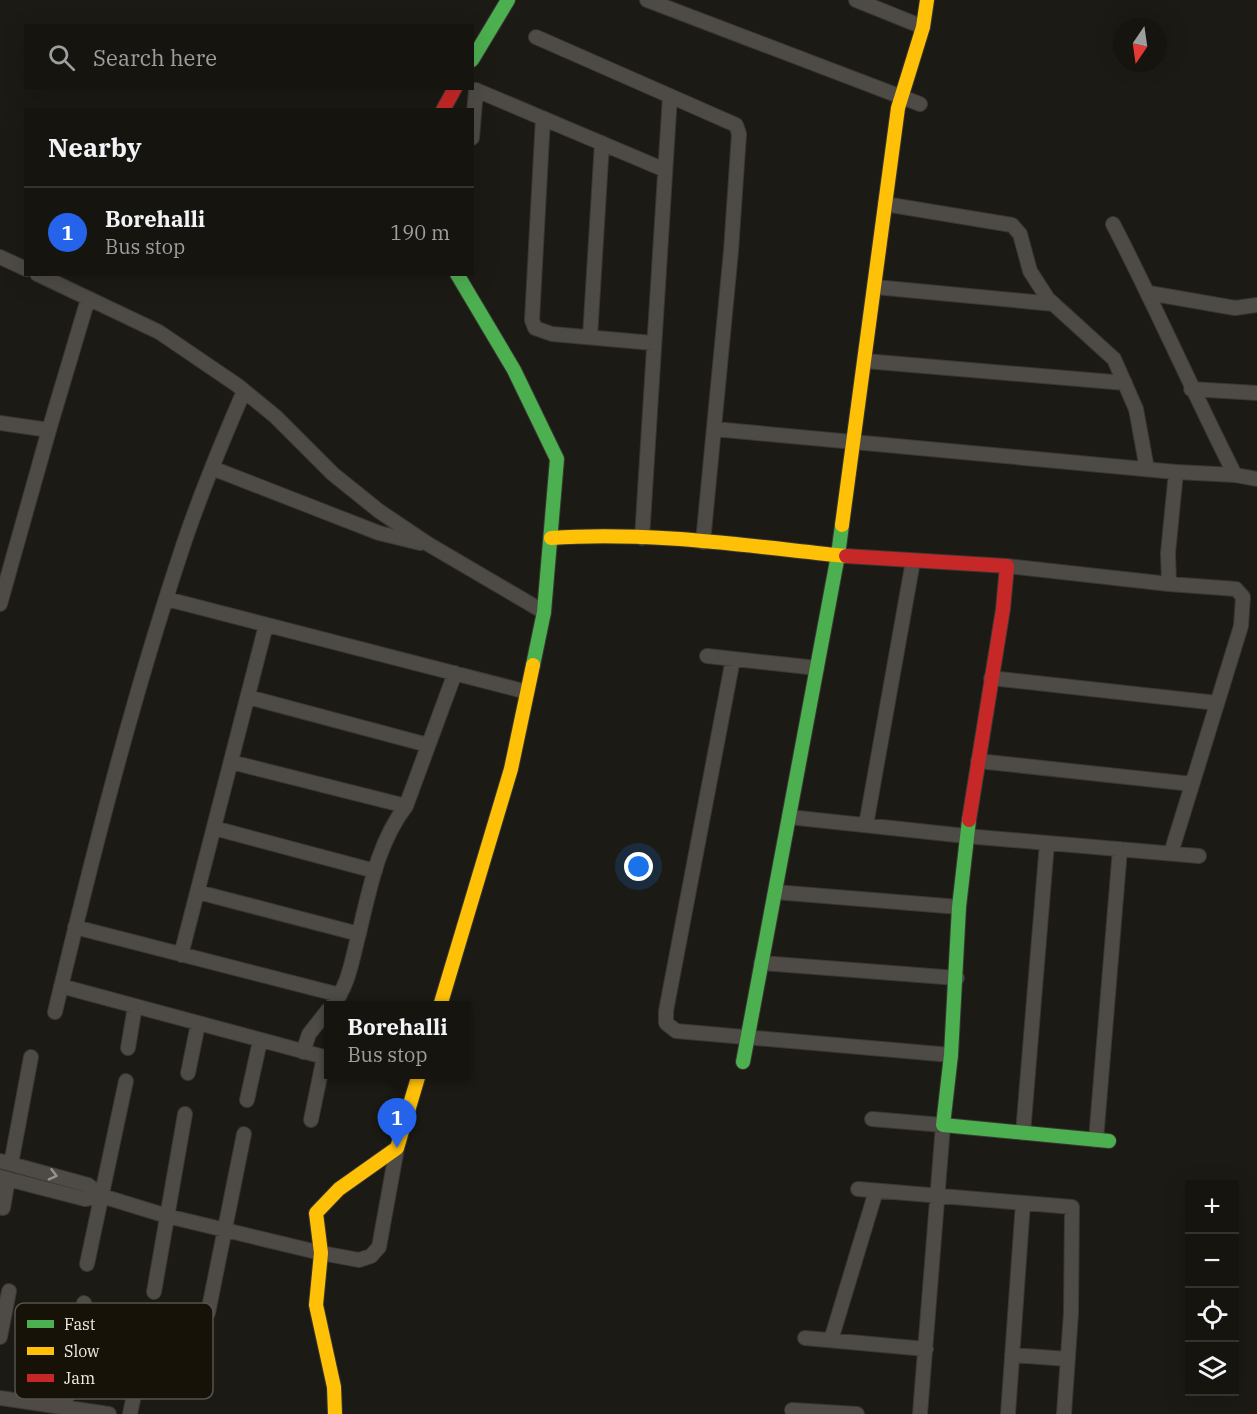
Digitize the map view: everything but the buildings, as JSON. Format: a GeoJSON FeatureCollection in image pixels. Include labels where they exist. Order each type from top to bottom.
{"type":"FeatureCollection","features":[{"type":"Feature","properties":{"kind":"street"},"geometry":{"type":"LineString","coordinates":[[474,57],[508,0]]}},
{"type":"Feature","properties":{"kind":"street"},"geometry":{"type":"LineString","coordinates":[[647,0],[672,4],[920,104]]}},
{"type":"Feature","properties":{"kind":"street"},"geometry":{"type":"LineString","coordinates":[[856,0],[923,27]]}},
{"type":"Feature","properties":{"kind":"street"},"geometry":{"type":"LineString","coordinates":[[743,1062],[838,555],[898,108],[923,27],[927,0]]}},
{"type":"Feature","properties":{"kind":"street"},"geometry":{"type":"LineString","coordinates":[[537,37],[736,125],[740,134],[703,542]]}},
{"type":"Feature","properties":{"kind":"street"},"geometry":{"type":"LineString","coordinates":[[443,108],[454,90]]}},
{"type":"Feature","properties":{"kind":"street"},"geometry":{"type":"LineString","coordinates":[[474,114],[476,90],[665,170]]}},
{"type":"Feature","properties":{"kind":"street"},"geometry":{"type":"LineString","coordinates":[[642,538],[670,96]]}},
{"type":"Feature","properties":{"kind":"street"},"geometry":{"type":"LineString","coordinates":[[543,118],[532,320],[535,328],[543,332],[654,343]]}},
{"type":"Feature","properties":{"kind":"street"},"geometry":{"type":"LineString","coordinates":[[590,337],[602,143]]}},
{"type":"Feature","properties":{"kind":"street"},"geometry":{"type":"LineString","coordinates":[[885,204],[1012,225],[1020,234],[1030,271],[1048,299],[1114,360],[1136,409],[1147,469]]}},
{"type":"Feature","properties":{"kind":"street"},"geometry":{"type":"LineString","coordinates":[[1113,224],[1149,293],[1191,388],[1234,475]]}},
{"type":"Feature","properties":{"kind":"street"},"geometry":{"type":"LineString","coordinates":[[0,257],[24,268]]}},
{"type":"Feature","properties":{"kind":"street"},"geometry":{"type":"LineString","coordinates":[[41,276],[159,332],[244,391],[276,417],[333,474],[379,511],[428,544],[544,612]]}},
{"type":"Feature","properties":{"kind":"street"},"geometry":{"type":"LineString","coordinates":[[441,1001],[511,770],[544,612],[557,459],[514,370],[458,276]]}},
{"type":"Feature","properties":{"kind":"street"},"geometry":{"type":"LineString","coordinates":[[875,287],[1054,304]]}},
{"type":"Feature","properties":{"kind":"street"},"geometry":{"type":"LineString","coordinates":[[1149,293],[1235,308],[1257,305]]}},
{"type":"Feature","properties":{"kind":"street"},"geometry":{"type":"LineString","coordinates":[[0,604],[88,299]]}},
{"type":"Feature","properties":{"kind":"street"},"geometry":{"type":"LineString","coordinates":[[865,361],[1125,383]]}},
{"type":"Feature","properties":{"kind":"street"},"geometry":{"type":"LineString","coordinates":[[1191,388],[1257,393]]}},
{"type":"Feature","properties":{"kind":"street"},"geometry":{"type":"LineString","coordinates":[[55,1012],[128,725],[181,552],[244,391]]}},
{"type":"Feature","properties":{"kind":"street"},"geometry":{"type":"LineString","coordinates":[[0,423],[50,430]]}},
{"type":"Feature","properties":{"kind":"street"},"geometry":{"type":"LineString","coordinates":[[714,429],[1176,472],[1234,475],[1257,479]]}},
{"type":"Feature","properties":{"kind":"street"},"geometry":{"type":"LineString","coordinates":[[212,468],[379,533],[428,544]]}},
{"type":"Feature","properties":{"kind":"street"},"geometry":{"type":"LineString","coordinates":[[1169,584],[1168,553],[1176,472]]}},
{"type":"Feature","properties":{"kind":"street"},"geometry":{"type":"LineString","coordinates":[[550,538],[593,534],[703,542],[913,561],[1007,566],[1236,589],[1243,597],[1241,626],[1171,853]]}},
{"type":"Feature","properties":{"kind":"street"},"geometry":{"type":"LineString","coordinates":[[866,825],[913,561]]}},
{"type":"Feature","properties":{"kind":"street"},"geometry":{"type":"LineString","coordinates":[[920,1414],[943,1125],[951,1054],[957,978],[959,907],[966,836],[1003,609],[1007,566]]}},
{"type":"Feature","properties":{"kind":"street"},"geometry":{"type":"LineString","coordinates":[[167,599],[527,692]]}},
{"type":"Feature","properties":{"kind":"street"},"geometry":{"type":"LineString","coordinates":[[181,955],[266,625]]}},
{"type":"Feature","properties":{"kind":"street"},"geometry":{"type":"LineString","coordinates":[[707,656],[817,668]]}},
{"type":"Feature","properties":{"kind":"street"},"geometry":{"type":"LineString","coordinates":[[734,659],[666,1011],[666,1023],[676,1031],[951,1054]]}},
{"type":"Feature","properties":{"kind":"street"},"geometry":{"type":"LineString","coordinates":[[75,927],[336,1000],[345,988],[378,857],[387,836],[406,806],[455,673]]}},
{"type":"Feature","properties":{"kind":"street"},"geometry":{"type":"LineString","coordinates":[[991,678],[1217,703]]}},
{"type":"Feature","properties":{"kind":"street"},"geometry":{"type":"LineString","coordinates":[[248,697],[428,745]]}},
{"type":"Feature","properties":{"kind":"street"},"geometry":{"type":"LineString","coordinates":[[978,761],[1192,784]]}},
{"type":"Feature","properties":{"kind":"street"},"geometry":{"type":"LineString","coordinates":[[231,762],[406,806]]}},
{"type":"Feature","properties":{"kind":"street"},"geometry":{"type":"LineString","coordinates":[[789,817],[966,836],[1199,855]]}},
{"type":"Feature","properties":{"kind":"street"},"geometry":{"type":"LineString","coordinates":[[214,828],[375,871]]}},
{"type":"Feature","properties":{"kind":"street"},"geometry":{"type":"LineString","coordinates":[[1023,1133],[1047,843]]}},
{"type":"Feature","properties":{"kind":"street"},"geometry":{"type":"LineString","coordinates":[[872,1119],[1102,1140],[1119,849]]}},
{"type":"Feature","properties":{"kind":"street"},"geometry":{"type":"LineString","coordinates":[[198,892],[359,934]]}},
{"type":"Feature","properties":{"kind":"street"},"geometry":{"type":"LineString","coordinates":[[775,892],[959,907]]}},
{"type":"Feature","properties":{"kind":"street"},"geometry":{"type":"LineString","coordinates":[[761,963],[957,978]]}},
{"type":"Feature","properties":{"kind":"street"},"geometry":{"type":"LineString","coordinates":[[61,986],[324,1057]]}},
{"type":"Feature","properties":{"kind":"street"},"geometry":{"type":"LineString","coordinates":[[128,1047],[135,1006]]}},
{"type":"Feature","properties":{"kind":"street"},"geometry":{"type":"LineString","coordinates":[[303,1052],[309,1034],[324,1015]]}},
{"type":"Feature","properties":{"kind":"street"},"geometry":{"type":"LineString","coordinates":[[188,1073],[198,1024]]}},
{"type":"Feature","properties":{"kind":"street"},"geometry":{"type":"LineString","coordinates":[[247,1100],[260,1041]]}},
{"type":"Feature","properties":{"kind":"street"},"geometry":{"type":"LineString","coordinates":[[31,1058],[5,1163],[88,1185],[102,1196],[167,1216],[359,1260],[366,1259],[379,1247],[397,1148],[418,1079]]}},
{"type":"Feature","properties":{"kind":"street"},"geometry":{"type":"LineString","coordinates":[[311,1120],[324,1066]]}},
{"type":"Feature","properties":{"kind":"street"},"geometry":{"type":"LineString","coordinates":[[87,1264],[126,1081]]}},
{"type":"Feature","properties":{"kind":"street"},"geometry":{"type":"LineString","coordinates":[[154,1292],[185,1114]]}},
{"type":"Feature","properties":{"kind":"street"},"geometry":{"type":"LineString","coordinates":[[210,1303],[244,1134]]}},
{"type":"Feature","properties":{"kind":"street"},"geometry":{"type":"LineString","coordinates":[[335,1414],[334,1387],[316,1305],[321,1253],[316,1214],[339,1189],[397,1148]]}},
{"type":"Feature","properties":{"kind":"street"},"geometry":{"type":"LineString","coordinates":[[3,1208],[4,1178],[85,1199],[102,1196]]}},
{"type":"Feature","properties":{"kind":"street"},"geometry":{"type":"LineString","coordinates":[[858,1189],[1072,1207],[1065,1414]]}},
{"type":"Feature","properties":{"kind":"street"},"geometry":{"type":"LineString","coordinates":[[831,1340],[876,1191]]}},
{"type":"Feature","properties":{"kind":"street"},"geometry":{"type":"LineString","coordinates":[[1008,1414],[1023,1203]]}},
{"type":"Feature","properties":{"kind":"street"},"geometry":{"type":"LineString","coordinates":[[0,1337],[9,1291]]}},
{"type":"Feature","properties":{"kind":"street"},"geometry":{"type":"LineString","coordinates":[[805,1338],[926,1348]]}},
{"type":"Feature","properties":{"kind":"street"},"geometry":{"type":"LineString","coordinates":[[1012,1355],[1068,1359]]}},
{"type":"Feature","properties":{"kind":"street"},"geometry":{"type":"LineString","coordinates":[[0,1398],[109,1414]]}},
{"type":"Feature","properties":{"kind":"street"},"geometry":{"type":"LineString","coordinates":[[65,1407],[66,1399]]}},
{"type":"Feature","properties":{"kind":"street"},"geometry":{"type":"LineString","coordinates":[[130,1414],[133,1399]]}},
{"type":"Feature","properties":{"kind":"street"},"geometry":{"type":"LineString","coordinates":[[792,1410],[857,1414]]}},
{"type":"Feature","properties":{"kind":"traffic: fast"},"geometry":{"type":"LineString","coordinates":[[474,57],[508,0]]}},
{"type":"Feature","properties":{"kind":"traffic: fast"},"geometry":{"type":"LineString","coordinates":[[458,276],[514,370],[557,459],[544,612],[533,665]]}},
{"type":"Feature","properties":{"kind":"traffic: fast"},"geometry":{"type":"LineString","coordinates":[[743,1062],[842,525]]}},
{"type":"Feature","properties":{"kind":"traffic: fast"},"geometry":{"type":"LineString","coordinates":[[969,820],[959,907],[951,1055],[943,1125],[1109,1141]]}},
{"type":"Feature","properties":{"kind":"traffic: slow"},"geometry":{"type":"LineString","coordinates":[[842,525],[898,108],[923,27],[927,0]]}},
{"type":"Feature","properties":{"kind":"traffic: slow"},"geometry":{"type":"LineString","coordinates":[[551,538],[588,536],[662,538],[846,556]]}},
{"type":"Feature","properties":{"kind":"traffic: slow"},"geometry":{"type":"LineString","coordinates":[[441,1001],[511,769],[533,665]]}},
{"type":"Feature","properties":{"kind":"traffic: slow"},"geometry":{"type":"LineString","coordinates":[[335,1414],[334,1387],[316,1305],[321,1253],[316,1213],[339,1189],[397,1148],[418,1079]]}},
{"type":"Feature","properties":{"kind":"traffic: jam"},"geometry":{"type":"LineString","coordinates":[[444,108],[454,90]]}},
{"type":"Feature","properties":{"kind":"traffic: jam"},"geometry":{"type":"LineString","coordinates":[[846,556],[1007,566],[1003,609],[969,820]]}},
{"type":"Feature","properties":{"kind":"place","name":"Borehalli"},"geometry":{"type":"Point","coordinates":[397,1148]}}]}
